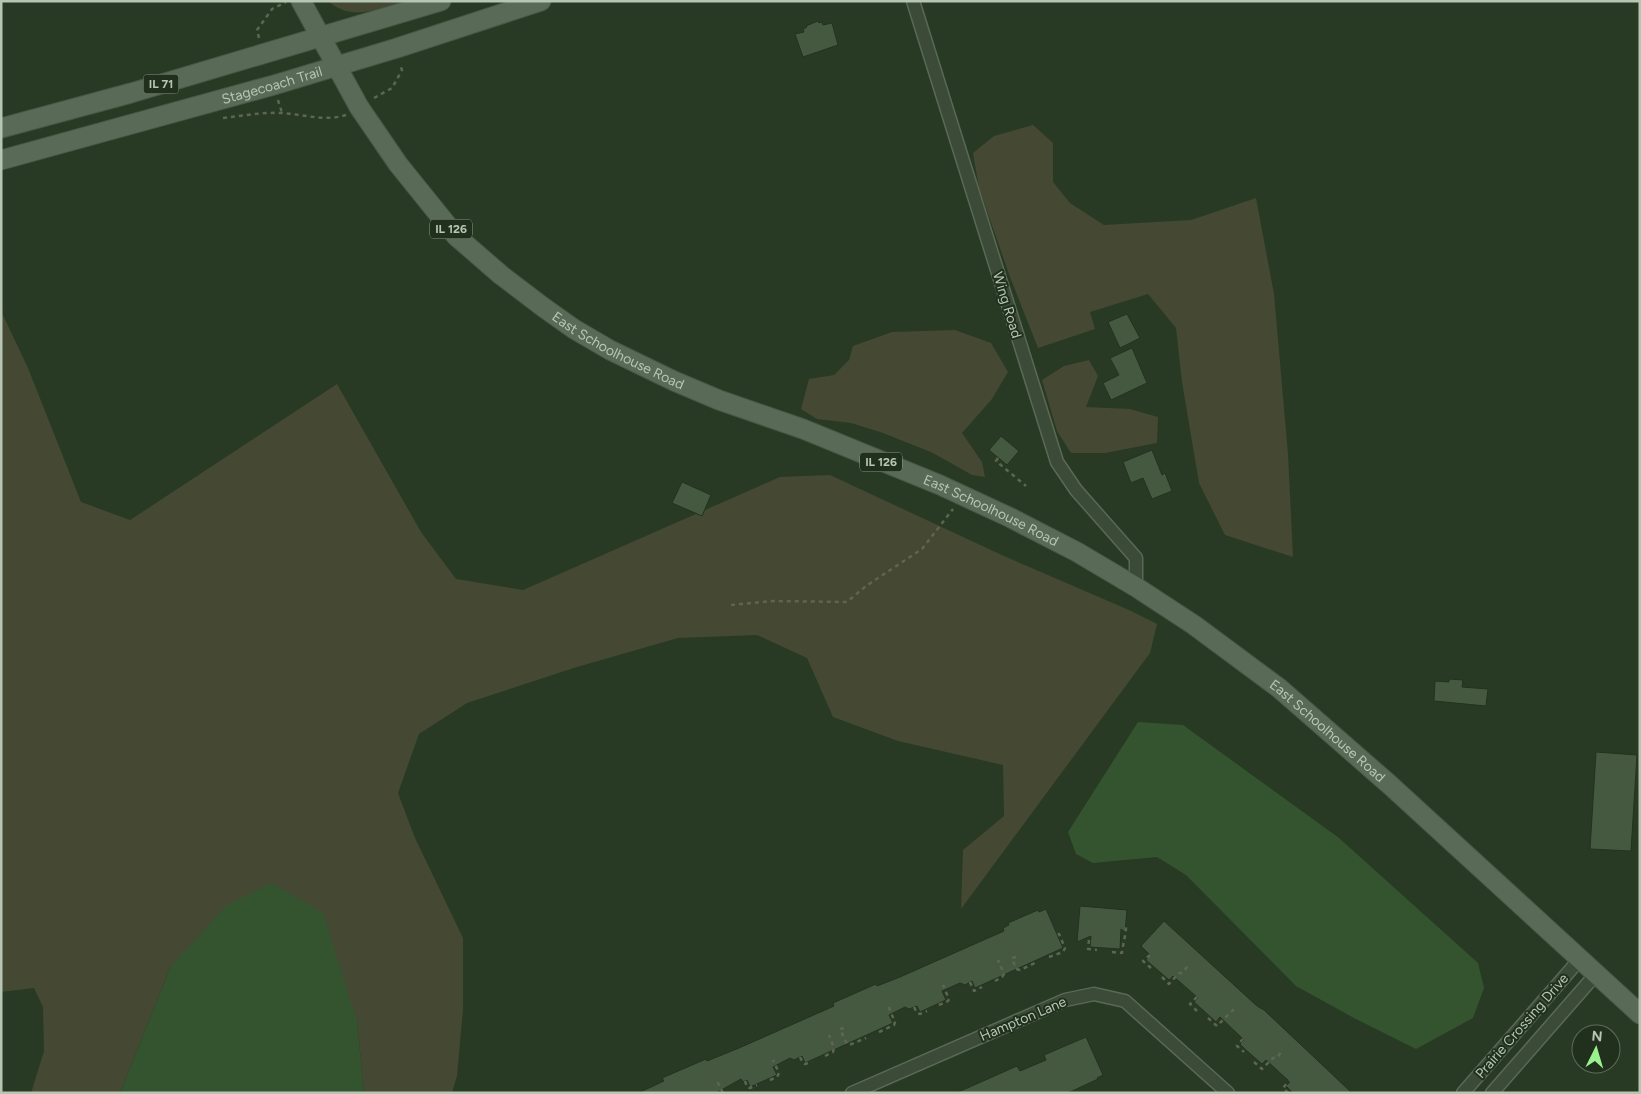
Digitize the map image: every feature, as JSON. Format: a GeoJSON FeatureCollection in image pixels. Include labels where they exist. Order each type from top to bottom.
{"type":"FeatureCollection","features":[{"type":"Feature","properties":{"kind":"main road","name":"East Schoolhouse Road"},"geometry":{"type":"LineString","coordinates":[[301,1],[367,118],[398,164],[456,236],[501,275],[574,329],[610,350],[719,400],[802,429],[940,485],[1009,517],[1077,552],[1136,587],[1194,625],[1286,694],[1390,785],[1640,1014]]}},
{"type":"Feature","properties":{"kind":"main road","name":"IL 71"},"geometry":{"type":"LineString","coordinates":[[1,128],[131,92],[440,1]]}},
{"type":"Feature","properties":{"kind":"main road","name":"Stagecoach Trail"},"geometry":{"type":"LineString","coordinates":[[1,160],[337,66],[541,1]]}},
{"type":"Feature","properties":{"kind":"street","name":"Wing Road"},"geometry":{"type":"LineString","coordinates":[[913,1],[1058,462],[1076,490],[1136,558],[1136,587]]}},
{"type":"Feature","properties":{"kind":"street","name":"Prairie Crossing Drive"},"geometry":{"type":"LineString","coordinates":[[1463,1093],[1580,959]]}},
{"type":"Feature","properties":{"kind":"street","name":"Prairie Crossing Drive"},"geometry":{"type":"LineString","coordinates":[[1492,1093],[1596,974]]}},
{"type":"Feature","properties":{"kind":"street","name":"Hampton Lane"},"geometry":{"type":"LineString","coordinates":[[852,1093],[1065,1000],[1094,994],[1125,1001],[1228,1093]]}},
{"type":"Feature","properties":{"kind":"path"},"geometry":{"type":"LineString","coordinates":[[259,38],[257,30],[272,9],[280,6]]}},
{"type":"Feature","properties":{"kind":"path"},"geometry":{"type":"LineString","coordinates":[[380,95],[392,88],[402,70],[400,63]]}},
{"type":"Feature","properties":{"kind":"path"},"geometry":{"type":"LineString","coordinates":[[276,95],[280,113],[334,119],[347,115]]}},
{"type":"Feature","properties":{"kind":"path"},"geometry":{"type":"LineString","coordinates":[[998,458],[996,462],[1026,486]]}},
{"type":"Feature","properties":{"kind":"path"},"geometry":{"type":"LineString","coordinates":[[731,605],[773,602],[847,602],[866,586],[922,550],[963,496]]}},
{"type":"Feature","properties":{"kind":"path"},"geometry":{"type":"LineString","coordinates":[[1112,952],[1122,953],[1126,926]]}},
{"type":"Feature","properties":{"kind":"path"},"geometry":{"type":"LineString","coordinates":[[1049,957],[1063,952],[1065,948],[1059,934],[1057,934]]}},
{"type":"Feature","properties":{"kind":"path"},"geometry":{"type":"LineString","coordinates":[[1089,940],[1088,949],[1098,950]]}},
{"type":"Feature","properties":{"kind":"path"},"geometry":{"type":"LineString","coordinates":[[1150,954],[1143,961],[1151,968]]}},
{"type":"Feature","properties":{"kind":"path"},"geometry":{"type":"LineString","coordinates":[[1016,957],[1012,958],[1016,969],[1020,970],[1036,963]]}},
{"type":"Feature","properties":{"kind":"path"},"geometry":{"type":"LineString","coordinates":[[995,980],[1004,974],[998,960]]}},
{"type":"Feature","properties":{"kind":"path"},"geometry":{"type":"LineString","coordinates":[[1162,977],[1169,984],[1179,973],[1182,973],[1187,965]]}},
{"type":"Feature","properties":{"kind":"path"},"geometry":{"type":"LineString","coordinates":[[970,982],[974,991],[982,987]]}},
{"type":"Feature","properties":{"kind":"path"},"geometry":{"type":"LineString","coordinates":[[940,1005],[948,1002],[949,999],[943,985]]}},
{"type":"Feature","properties":{"kind":"path"},"geometry":{"type":"LineString","coordinates":[[1196,997],[1190,1004],[1197,1011]]}},
{"type":"Feature","properties":{"kind":"path"},"geometry":{"type":"LineString","coordinates":[[914,1007],[917,1013],[920,1014],[927,1011]]}},
{"type":"Feature","properties":{"kind":"path"},"geometry":{"type":"LineString","coordinates":[[1208,1018],[1217,1026],[1230,1014],[1234,1007]]}},
{"type":"Feature","properties":{"kind":"path"},"geometry":{"type":"LineString","coordinates":[[879,1032],[894,1025],[895,1022],[889,1008],[886,1009]]}},
{"type":"Feature","properties":{"kind":"path"},"geometry":{"type":"LineString","coordinates":[[844,1028],[840,1029],[849,1045],[866,1038]]}},
{"type":"Feature","properties":{"kind":"path"},"geometry":{"type":"LineString","coordinates":[[825,1056],[833,1052],[834,1048],[828,1035]]}},
{"type":"Feature","properties":{"kind":"path"},"geometry":{"type":"LineString","coordinates":[[1243,1039],[1236,1046],[1244,1052]]}},
{"type":"Feature","properties":{"kind":"path"},"geometry":{"type":"LineString","coordinates":[[1254,1062],[1262,1069],[1273,1058],[1278,1057],[1282,1050]]}},
{"type":"Feature","properties":{"kind":"path"},"geometry":{"type":"LineString","coordinates":[[800,1057],[805,1064],[812,1062]]}},
{"type":"Feature","properties":{"kind":"path"},"geometry":{"type":"LineString","coordinates":[[770,1080],[777,1077],[779,1073],[773,1060]]}},
{"type":"Feature","properties":{"kind":"path"},"geometry":{"type":"LineString","coordinates":[[745,1081],[747,1088],[757,1085]]}},
{"type":"Feature","properties":{"kind":"path"},"geometry":{"type":"LineString","coordinates":[[1288,1093],[1283,1088],[1289,1081]]}},
{"type":"Feature","properties":{"kind":"path"},"geometry":{"type":"LineString","coordinates":[[717,1083],[723,1093]]}},
{"type":"Feature","properties":{"kind":"shaded area"},"geometry":{"type":"Polygon","coordinates":[[[328,1],[405,1],[375,10],[356,12],[346,11],[328,1]]]}},
{"type":"Feature","properties":{"kind":"shaded area"},"geometry":{"type":"Polygon","coordinates":[[[1033,125],[1053,143],[1053,182],[1070,203],[1104,225],[1191,220],[1256,198],[1274,294],[1288,454],[1293,557],[1225,535],[1199,483],[1182,382],[1176,328],[1148,294],[1090,312],[1095,329],[1038,348],[1010,277],[979,188],[973,153],[994,136],[1033,125]]]}},
{"type":"Feature","properties":{"kind":"shaded area"},"geometry":{"type":"Polygon","coordinates":[[[1,311],[28,368],[81,502],[130,520],[337,384],[421,532],[456,579],[523,590],[780,477],[830,475],[1004,556],[1157,624],[1150,653],[961,909],[963,850],[1004,816],[1003,765],[898,741],[833,717],[807,658],[757,635],[678,638],[577,667],[467,703],[419,734],[398,793],[415,838],[463,938],[463,1009],[457,1076],[452,1093],[364,1093],[357,1021],[171,966],[120,1093],[31,1093],[44,1051],[43,1007],[34,988],[1,992],[1,311]]]}},
{"type":"Feature","properties":{"kind":"shaded area"},"geometry":{"type":"Polygon","coordinates":[[[955,330],[991,343],[1008,372],[992,399],[962,433],[982,462],[985,477],[972,475],[933,453],[883,433],[851,423],[817,419],[801,409],[809,379],[834,375],[849,360],[853,346],[892,332],[955,330]]]}},
{"type":"Feature","properties":{"kind":"shaded area"},"geometry":{"type":"Polygon","coordinates":[[[1089,360],[1098,376],[1086,407],[1130,409],[1158,417],[1157,443],[1105,453],[1071,453],[1057,431],[1042,380],[1064,366],[1089,360]]]}},
{"type":"Feature","properties":{"kind":"shaded area"},"geometry":{"type":"Polygon","coordinates":[[[1138,722],[1183,725],[1339,838],[1478,963],[1484,988],[1473,1018],[1416,1049],[1296,986],[1186,875],[1157,857],[1093,863],[1076,854],[1068,832],[1138,722]]]}},
{"type":"Feature","properties":{"kind":"shaded area"},"geometry":{"type":"Polygon","coordinates":[[[272,883],[323,913],[357,1021],[364,1093],[120,1093],[171,966],[227,905],[272,883]]]}},
{"type":"Feature","properties":{"kind":"building"},"geometry":{"type":"Polygon","coordinates":[[[818,21],[819,23],[822,22],[823,25],[832,23],[838,45],[803,57],[795,34],[804,32],[803,29],[806,26],[818,21]]]}},
{"type":"Feature","properties":{"kind":"building"},"geometry":{"type":"Polygon","coordinates":[[[1127,314],[1140,338],[1120,348],[1108,322],[1127,314]]]}},
{"type":"Feature","properties":{"kind":"building"},"geometry":{"type":"Polygon","coordinates":[[[1132,348],[1147,383],[1111,400],[1103,383],[1119,375],[1110,358],[1132,348]]]}},
{"type":"Feature","properties":{"kind":"building"},"geometry":{"type":"Polygon","coordinates":[[[1001,436],[1019,451],[1007,465],[989,450],[1001,436]]]}},
{"type":"Feature","properties":{"kind":"building"},"geometry":{"type":"Polygon","coordinates":[[[1152,450],[1162,475],[1165,473],[1172,491],[1152,499],[1143,478],[1131,483],[1123,462],[1152,450]]]}},
{"type":"Feature","properties":{"kind":"building"},"geometry":{"type":"Polygon","coordinates":[[[682,482],[711,495],[702,516],[672,503],[682,482]]]}},
{"type":"Feature","properties":{"kind":"building"},"geometry":{"type":"Polygon","coordinates":[[[1449,679],[1463,680],[1462,687],[1488,689],[1486,706],[1434,701],[1435,681],[1449,682],[1449,679]]]}},
{"type":"Feature","properties":{"kind":"building"},"geometry":{"type":"Polygon","coordinates":[[[1596,752],[1637,755],[1631,851],[1590,849],[1596,752]]]}},
{"type":"Feature","properties":{"kind":"building"},"geometry":{"type":"Polygon","coordinates":[[[1080,906],[1127,910],[1125,932],[1121,929],[1120,949],[1090,947],[1091,936],[1077,942],[1080,906]]]}},
{"type":"Feature","properties":{"kind":"building"},"geometry":{"type":"Polygon","coordinates":[[[1046,909],[1063,948],[975,988],[972,981],[965,985],[960,983],[942,991],[946,1000],[920,1012],[917,1006],[909,1009],[905,1007],[889,1015],[893,1023],[805,1063],[802,1056],[794,1060],[790,1058],[773,1067],[777,1075],[750,1087],[747,1080],[743,1082],[741,1079],[716,1093],[638,1093],[664,1081],[662,1078],[706,1059],[707,1061],[739,1048],[834,1006],[833,1003],[876,984],[877,986],[900,977],[1004,931],[1003,928],[1009,925],[1008,923],[1038,910],[1039,912],[1046,909]]]}},
{"type":"Feature","properties":{"kind":"building"},"geometry":{"type":"Polygon","coordinates":[[[1164,921],[1257,1006],[1264,1010],[1352,1093],[1293,1093],[1286,1086],[1290,1082],[1266,1060],[1262,1064],[1246,1050],[1240,1044],[1244,1040],[1220,1017],[1216,1022],[1194,1002],[1198,998],[1173,976],[1169,980],[1146,960],[1150,955],[1141,946],[1164,921]]]}},
{"type":"Feature","properties":{"kind":"building"},"geometry":{"type":"Polygon","coordinates":[[[1086,1037],[1103,1075],[1068,1093],[956,1093],[1017,1066],[1020,1071],[1046,1060],[1044,1055],[1086,1037]]]}}]}
